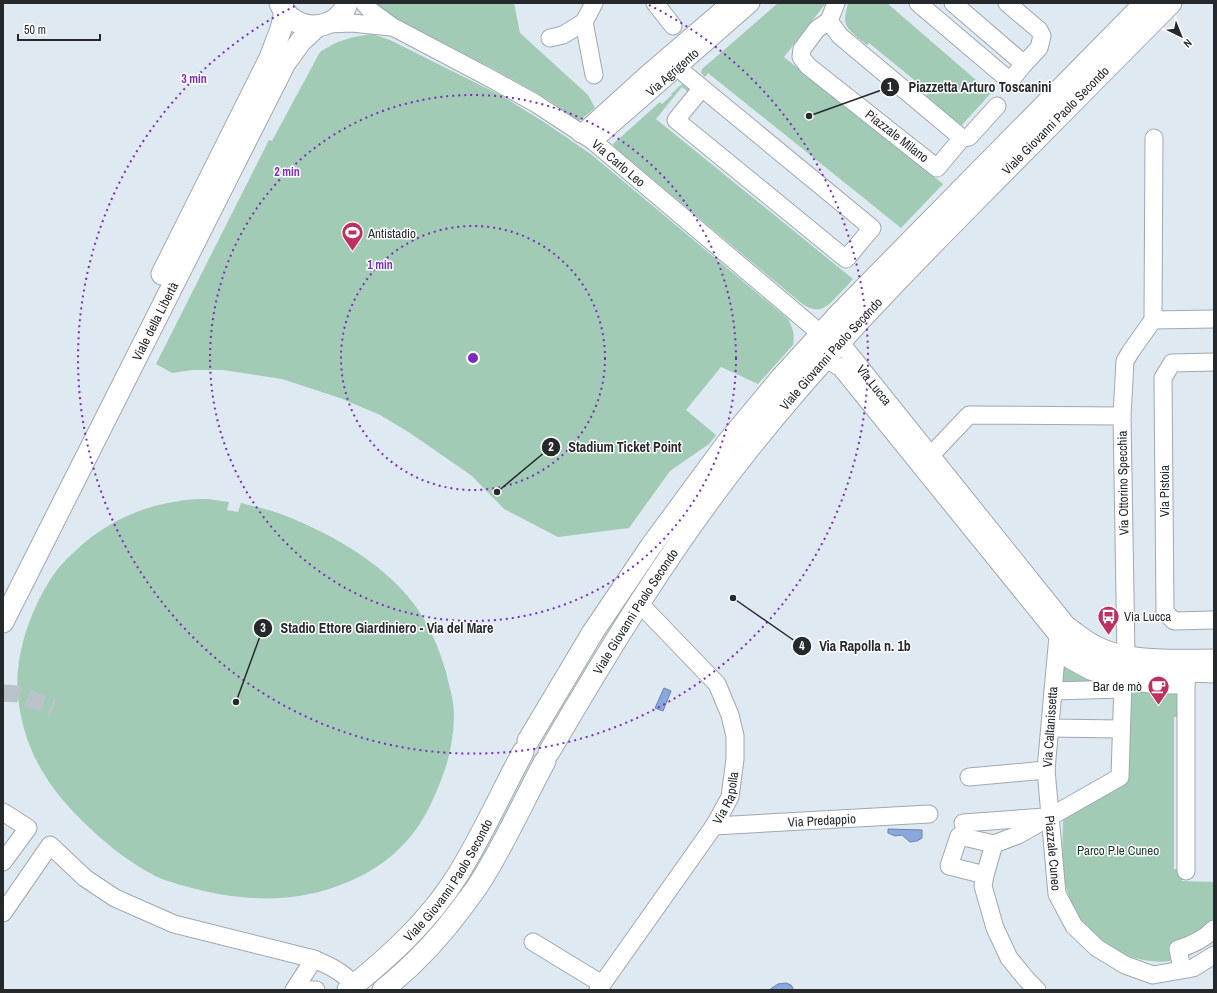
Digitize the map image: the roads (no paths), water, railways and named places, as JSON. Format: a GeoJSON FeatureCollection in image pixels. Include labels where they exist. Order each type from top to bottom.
{"type":"FeatureCollection","features":[{"type":"Feature","properties":{"kind":"main road","name":"Viale della Libertà"},"geometry":{"type":"LineString","coordinates":[[3,622],[285,63],[301,41],[322,25],[338,17],[346,7],[347,3]]}},
{"type":"Feature","properties":{"kind":"main road","name":"Viale Giovanni Paolo Secondo"},"geometry":{"type":"LineString","coordinates":[[351,987],[402,943],[436,906],[457,876],[478,839],[526,746],[590,638],[681,504],[728,443],[820,333],[1145,3]]}},
{"type":"Feature","properties":{"kind":"main road","name":"Viale Giovanni Paolo Secondo"},"geometry":{"type":"LineString","coordinates":[[383,990],[424,954],[452,922],[478,885],[501,846],[547,756],[602,661],[639,603],[689,530],[736,466],[801,385],[911,266],[1171,3]]}},
{"type":"Feature","properties":{"kind":"main road","name":"Viale della Libertà"},"geometry":{"type":"LineString","coordinates":[[282,8],[294,20],[305,25],[322,25]]}},
{"type":"Feature","properties":{"kind":"main road","name":"Viale della Libertà"},"geometry":{"type":"LineString","coordinates":[[3,592],[270,58],[281,29],[282,8]]}},
{"type":"Feature","properties":{"kind":"main road"},"geometry":{"type":"LineString","coordinates":[[622,589],[639,603]]}},
{"type":"Feature","properties":{"kind":"main road"},"geometry":{"type":"LineString","coordinates":[[526,746],[536,738],[544,741],[547,744],[547,756]]}},
{"type":"Feature","properties":{"kind":"street","name":"Via Carlo Leo"},"geometry":{"type":"LineString","coordinates":[[364,3],[371,11],[393,27],[529,100],[587,138],[820,333]]}},
{"type":"Feature","properties":{"kind":"street"},"geometry":{"type":"LineString","coordinates":[[550,38],[563,35],[584,22],[594,3]]}},
{"type":"Feature","properties":{"kind":"street"},"geometry":{"type":"LineString","coordinates":[[655,3],[673,26]]}},
{"type":"Feature","properties":{"kind":"street","name":"Via Agrigento"},"geometry":{"type":"LineString","coordinates":[[673,62],[730,3]]}},
{"type":"Feature","properties":{"kind":"street","name":"Via Agrigento"},"geometry":{"type":"LineString","coordinates":[[587,138],[673,62],[751,3]]}},
{"type":"Feature","properties":{"kind":"street","name":"Piazzale Milano"},"geometry":{"type":"LineString","coordinates":[[836,3],[829,21],[817,29],[802,49],[801,57],[808,66],[937,168],[962,138]]}},
{"type":"Feature","properties":{"kind":"street"},"geometry":{"type":"LineString","coordinates":[[953,3],[1024,64]]}},
{"type":"Feature","properties":{"kind":"street"},"geometry":{"type":"LineString","coordinates":[[920,4],[1010,81],[1039,48],[1042,36],[1039,30],[1008,3]]}},
{"type":"Feature","properties":{"kind":"street"},"geometry":{"type":"LineString","coordinates":[[829,21],[840,36],[962,138],[969,136],[997,106]]}},
{"type":"Feature","properties":{"kind":"street"},"geometry":{"type":"LineString","coordinates":[[584,22],[594,75]]}},
{"type":"Feature","properties":{"kind":"street","name":"Via Carlo Leo"},"geometry":{"type":"LineString","coordinates":[[322,25],[352,23],[393,27]]}},
{"type":"Feature","properties":{"kind":"street"},"geometry":{"type":"LineString","coordinates":[[966,44],[981,27]]}},
{"type":"Feature","properties":{"kind":"street"},"geometry":{"type":"LineString","coordinates":[[673,62],[702,88],[872,228],[846,259],[676,120],[702,88]]}},
{"type":"Feature","properties":{"kind":"street"},"geometry":{"type":"LineString","coordinates":[[1154,138],[1153,320],[1214,319]]}},
{"type":"Feature","properties":{"kind":"street","name":"Via Ottorino Specchia"},"geometry":{"type":"LineString","coordinates":[[1126,655],[1122,416],[1125,361],[1130,351],[1153,320]]}},
{"type":"Feature","properties":{"kind":"street","name":"Via Lucca"},"geometry":{"type":"LineString","coordinates":[[840,342],[931,455],[1063,631],[1070,660],[1090,671],[1123,685]]}},
{"type":"Feature","properties":{"kind":"street","name":"Via Lucca"},"geometry":{"type":"LineString","coordinates":[[825,358],[841,368],[1063,631],[1089,657],[1134,671],[1214,674]]}},
{"type":"Feature","properties":{"kind":"street","name":"Via Pistoia"},"geometry":{"type":"LineString","coordinates":[[1213,620],[1174,621],[1165,612],[1163,378],[1172,363],[1214,362]]}},
{"type":"Feature","properties":{"kind":"street"},"geometry":{"type":"LineString","coordinates":[[931,455],[969,415],[1122,416]]}},
{"type":"Feature","properties":{"kind":"street","name":"Via Rapolla"},"geometry":{"type":"LineString","coordinates":[[600,987],[714,826],[730,797],[735,759],[735,736],[730,715],[717,684],[639,603]]}},
{"type":"Feature","properties":{"kind":"street","name":"Via Lucca"},"geometry":{"type":"LineString","coordinates":[[1063,631],[1095,645],[1126,655],[1141,657],[1186,672]]}},
{"type":"Feature","properties":{"kind":"street","name":"Via Caltanissetta"},"geometry":{"type":"LineString","coordinates":[[1051,817],[1046,770],[1053,690],[1063,631]]}},
{"type":"Feature","properties":{"kind":"street","name":"Via Lucca"},"geometry":{"type":"LineString","coordinates":[[1053,690],[1123,685],[1156,685],[1214,658]]}},
{"type":"Feature","properties":{"kind":"street"},"geometry":{"type":"LineString","coordinates":[[1186,672],[1186,871]]}},
{"type":"Feature","properties":{"kind":"street","name":"Piazzale Cuneo"},"geometry":{"type":"LineString","coordinates":[[1123,685],[1120,777],[1051,817],[1057,894],[1074,926],[1097,948],[1125,966],[1153,974],[1193,968],[1214,956]]}},
{"type":"Feature","properties":{"kind":"street"},"geometry":{"type":"LineString","coordinates":[[1050,728],[1121,729]]}},
{"type":"Feature","properties":{"kind":"street"},"geometry":{"type":"LineString","coordinates":[[969,777],[1046,770]]}},
{"type":"Feature","properties":{"kind":"street"},"geometry":{"type":"LineString","coordinates":[[3,812],[28,828],[3,862]]}},
{"type":"Feature","properties":{"kind":"street","name":"Via Predappio"},"geometry":{"type":"LineString","coordinates":[[714,826],[929,814]]}},
{"type":"Feature","properties":{"kind":"street"},"geometry":{"type":"LineString","coordinates":[[963,823],[1051,817]]}},
{"type":"Feature","properties":{"kind":"street"},"geometry":{"type":"LineString","coordinates":[[985,875],[949,866],[959,836],[994,844],[1018,835],[1051,817]]}},
{"type":"Feature","properties":{"kind":"street"},"geometry":{"type":"LineString","coordinates":[[994,844],[983,886],[995,928],[1009,958],[1037,990]]}},
{"type":"Feature","properties":{"kind":"street"},"geometry":{"type":"LineString","coordinates":[[3,913],[50,845],[85,878],[115,898],[174,924],[314,959],[334,967],[348,978],[351,987]]}},
{"type":"Feature","properties":{"kind":"street"},"geometry":{"type":"LineString","coordinates":[[1182,969],[1178,949],[1187,947],[1206,937],[1214,928]]}},
{"type":"Feature","properties":{"kind":"street"},"geometry":{"type":"LineString","coordinates":[[533,942],[600,987]]}},
{"type":"Feature","properties":{"kind":"street"},"geometry":{"type":"LineString","coordinates":[[294,990],[314,959]]}},
{"type":"Feature","properties":{"kind":"street"},"geometry":{"type":"LineString","coordinates":[[303,990],[316,990]]}},
{"type":"Feature","properties":{"kind":"water"},"geometry":{"type":"Polygon","coordinates":[[[664,688],[671,691],[663,711],[655,708],[664,688]]]}},
{"type":"Feature","properties":{"kind":"water"},"geometry":{"type":"Polygon","coordinates":[[[888,829],[922,830],[922,838],[917,841],[910,842],[902,835],[895,836],[888,833],[888,829]]]}},
{"type":"Feature","properties":{"kind":"water"},"geometry":{"type":"Polygon","coordinates":[[[786,983],[791,985],[794,990],[769,990],[778,984],[786,983]]]}},
{"type":"Feature","properties":{"kind":"tunnel"},"geometry":{"type":"LineString","coordinates":[[3,693],[18,694],[53,708]]}},
{"type":"Feature","properties":{"kind":"place","name":"Piazzetta Arturo Toscanini"},"geometry":{"type":"Point","coordinates":[809,116]}},
{"type":"Feature","properties":{"kind":"place","name":"Antistadio"},"geometry":{"type":"Point","coordinates":[353,252]}},
{"type":"Feature","properties":{"kind":"place","name":"Stadium Ticket Point"},"geometry":{"type":"Point","coordinates":[497,492]}},
{"type":"Feature","properties":{"kind":"place","name":"Via Rapolla n. 1b"},"geometry":{"type":"Point","coordinates":[733,598]}},
{"type":"Feature","properties":{"kind":"place","name":"Via Lucca"},"geometry":{"type":"Point","coordinates":[1108,636]}},
{"type":"Feature","properties":{"kind":"place","name":"Stadio Ettore Giardiniero - Via del Mare"},"geometry":{"type":"Point","coordinates":[236,702]}},
{"type":"Feature","properties":{"kind":"place","name":"Bar de mò"},"geometry":{"type":"Point","coordinates":[1158,706]}},
{"type":"Feature","properties":{"kind":"park label","name":"Parco P.le Cuneo"},"geometry":{"type":"Point","coordinates":[1118,850]}}]}
